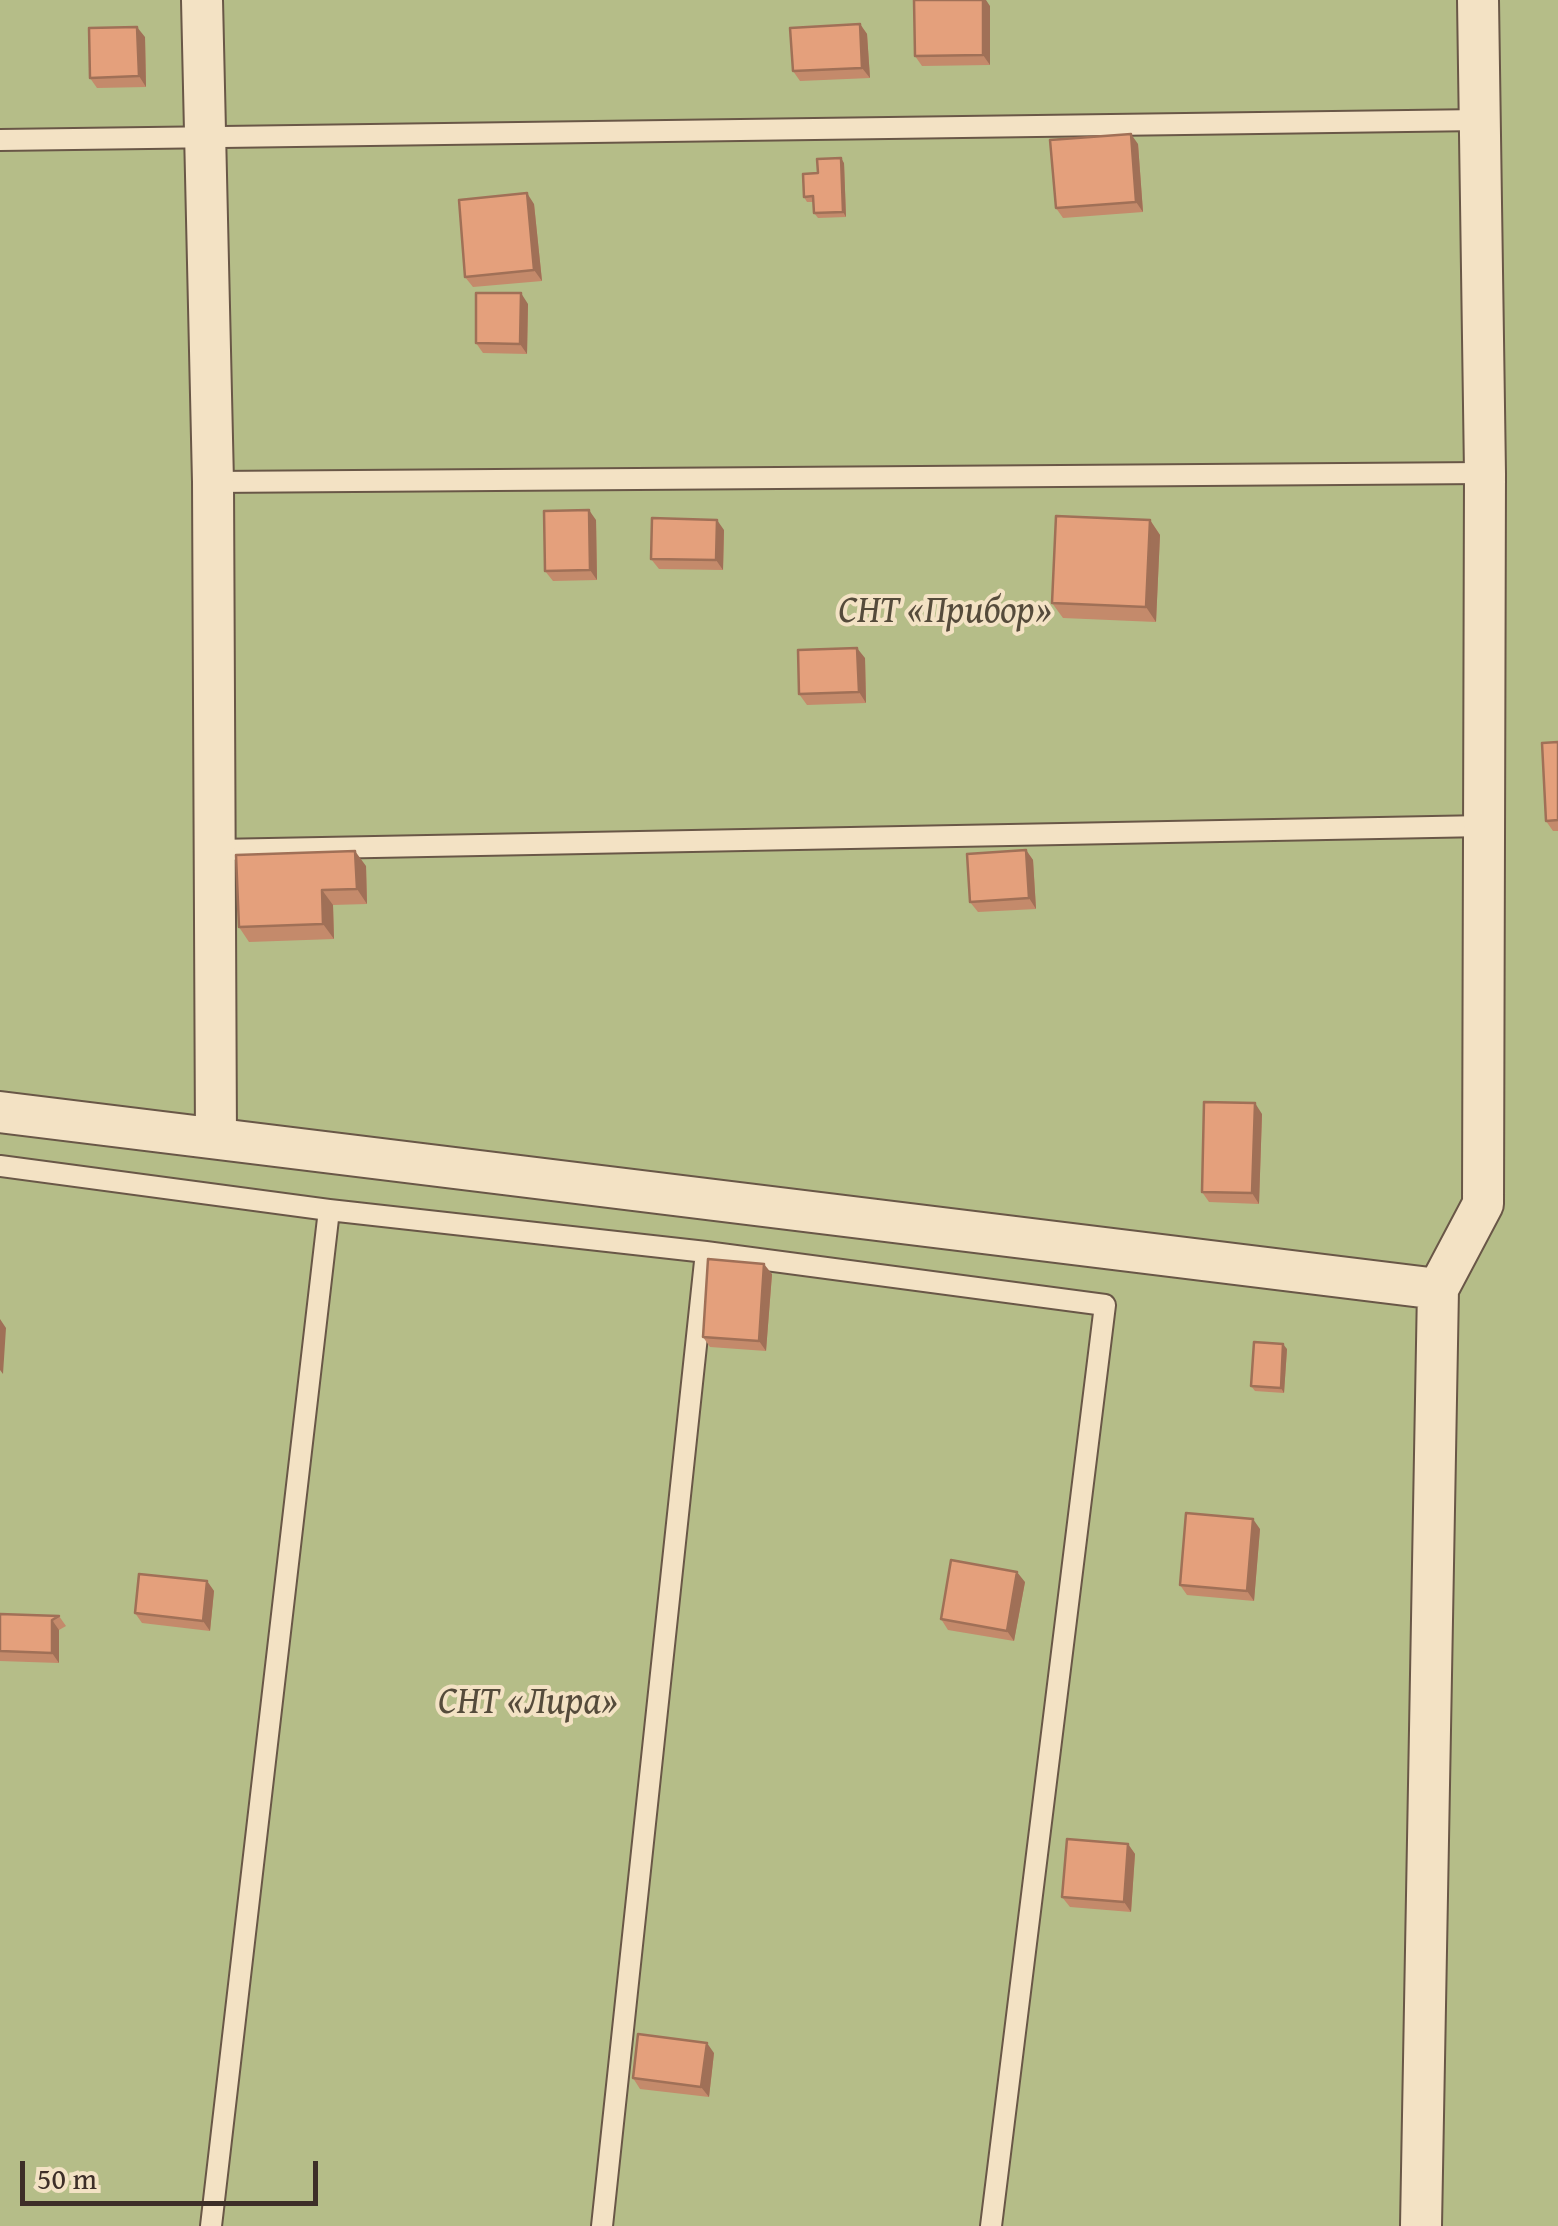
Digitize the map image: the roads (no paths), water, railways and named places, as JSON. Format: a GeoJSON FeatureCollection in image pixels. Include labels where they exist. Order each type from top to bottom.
{"type":"FeatureCollection","features":[{"type":"Feature","properties":{"kind":"street"},"geometry":{"type":"LineString","coordinates":[[202,0],[214,482],[216,1137]]}},
{"type":"Feature","properties":{"kind":"street"},"geometry":{"type":"LineString","coordinates":[[1421,2226],[1438,1289],[1483,1204],[1485,474],[1478,0]]}},
{"type":"Feature","properties":{"kind":"street"},"geometry":{"type":"LineString","coordinates":[[0,1112],[1438,1289]]}},
{"type":"Feature","properties":{"kind":"lane"},"geometry":{"type":"LineString","coordinates":[[0,140],[1481,120]]}},
{"type":"Feature","properties":{"kind":"lane"},"geometry":{"type":"LineString","coordinates":[[214,482],[1485,474]]}},
{"type":"Feature","properties":{"kind":"lane"},"geometry":{"type":"LineString","coordinates":[[216,850],[1485,826]]}},
{"type":"Feature","properties":{"kind":"lane"},"geometry":{"type":"LineString","coordinates":[[0,1166],[1105,1305],[991,2226]]}},
{"type":"Feature","properties":{"kind":"lane"},"geometry":{"type":"LineString","coordinates":[[212,2226],[329,1210]]}},
{"type":"Feature","properties":{"kind":"lane"},"geometry":{"type":"LineString","coordinates":[[602,2226],[706,1252]]}},
{"type":"Feature","properties":{"kind":"park label","name":"СНТ «Прибор»"},"geometry":{"type":"Point","coordinates":[945,612]}},
{"type":"Feature","properties":{"kind":"park label","name":"СНТ «Лира»"},"geometry":{"type":"Point","coordinates":[528,1703]}}]}
